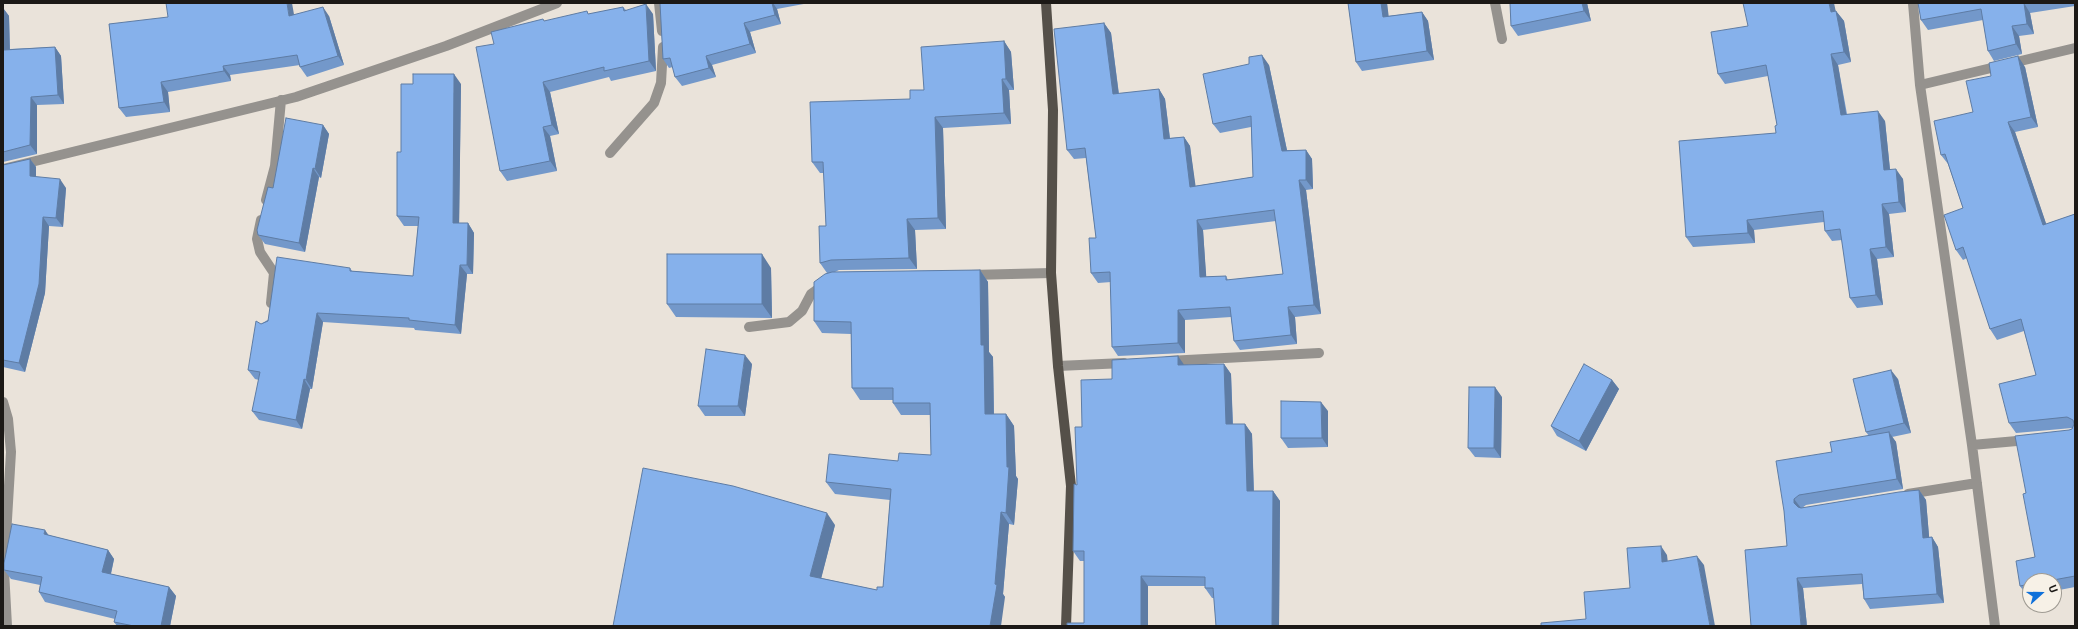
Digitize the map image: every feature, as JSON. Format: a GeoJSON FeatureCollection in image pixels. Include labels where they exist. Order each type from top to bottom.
{"type":"FeatureCollection","features":[{"type":"Feature","properties":{"kind":"main road"},"geometry":{"type":"LineString","coordinates":[[1046,3],[1053,110],[1051,274],[1058,366],[1071,486],[1066,626]]}},
{"type":"Feature","properties":{"kind":"street"},"geometry":{"type":"LineString","coordinates":[[3,169],[296,97],[446,46],[557,3]]}},
{"type":"Feature","properties":{"kind":"street"},"geometry":{"type":"LineString","coordinates":[[610,153],[654,103],[661,83],[663,61],[659,3]]}},
{"type":"Feature","properties":{"kind":"street"},"geometry":{"type":"LineString","coordinates":[[1494,3],[1502,39]]}},
{"type":"Feature","properties":{"kind":"street"},"geometry":{"type":"LineString","coordinates":[[1913,3],[1920,85],[1972,445],[1995,626]]}},
{"type":"Feature","properties":{"kind":"street"},"geometry":{"type":"LineString","coordinates":[[1920,85],[2075,48]]}},
{"type":"Feature","properties":{"kind":"street"},"geometry":{"type":"LineString","coordinates":[[270,311],[274,273],[260,252],[257,239],[275,166],[281,100]]}},
{"type":"Feature","properties":{"kind":"street"},"geometry":{"type":"LineString","coordinates":[[963,275],[1051,274]]}},
{"type":"Feature","properties":{"kind":"street"},"geometry":{"type":"LineString","coordinates":[[749,327],[789,322],[802,311],[811,294],[835,279]]}},
{"type":"Feature","properties":{"kind":"street"},"geometry":{"type":"LineString","coordinates":[[1160,361],[1319,353]]}},
{"type":"Feature","properties":{"kind":"street"},"geometry":{"type":"LineString","coordinates":[[1058,366],[1137,362]]}},
{"type":"Feature","properties":{"kind":"street"},"geometry":{"type":"LineString","coordinates":[[3,402],[8,419],[11,452],[4,570],[7,626]]}},
{"type":"Feature","properties":{"kind":"street"},"geometry":{"type":"LineString","coordinates":[[1972,445],[2036,439]]}},
{"type":"Feature","properties":{"kind":"street"},"geometry":{"type":"LineString","coordinates":[[1900,496],[1977,483]]}},
{"type":"Feature","properties":{"kind":"building"},"geometry":{"type":"Polygon","coordinates":[[[166,3],[287,3],[289,16],[323,7],[338,56],[300,67],[297,55],[223,66],[224,71],[161,82],[164,102],[119,108],[109,24],[168,17],[166,3]]]}},
{"type":"Feature","properties":{"kind":"building"},"geometry":{"type":"Polygon","coordinates":[[[660,3],[772,3],[775,15],[744,23],[750,44],[706,56],[709,68],[675,77],[670,58],[663,59],[660,3]]]}},
{"type":"Feature","properties":{"kind":"building"},"geometry":{"type":"Polygon","coordinates":[[[1348,3],[1381,3],[1383,17],[1422,12],[1427,51],[1356,62],[1348,3]]]}},
{"type":"Feature","properties":{"kind":"building"},"geometry":{"type":"Polygon","coordinates":[[[1510,3],[1582,3],[1584,11],[1511,26],[1510,3]]]}},
{"type":"Feature","properties":{"kind":"building"},"geometry":{"type":"Polygon","coordinates":[[[1743,3],[1829,3],[1831,12],[1836,11],[1844,52],[1831,54],[1841,115],[1878,111],[1884,170],[1896,169],[1899,202],[1882,204],[1886,247],[1870,249],[1876,295],[1850,298],[1840,229],[1825,231],[1823,211],[1747,220],[1748,233],[1686,237],[1679,141],[1776,133],[1775,126],[1777,125],[1766,65],[1718,74],[1711,32],[1748,26],[1743,3]]]}},
{"type":"Feature","properties":{"kind":"building"},"geometry":{"type":"Polygon","coordinates":[[[1918,3],[2024,3],[2027,24],[2012,26],[2016,44],[1988,51],[1981,9],[1921,20],[1918,3]]]}},
{"type":"Feature","properties":{"kind":"building"},"geometry":{"type":"Polygon","coordinates":[[[646,4],[649,61],[604,71],[604,67],[543,82],[552,125],[543,127],[550,161],[500,171],[476,47],[494,44],[491,32],[543,19],[544,21],[587,11],[588,14],[623,7],[624,11],[646,4]]]}},
{"type":"Feature","properties":{"kind":"building"},"geometry":{"type":"Polygon","coordinates":[[[3,21],[4,50],[55,47],[58,95],[31,97],[30,145],[3,152],[3,21]]]}},
{"type":"Feature","properties":{"kind":"building"},"geometry":{"type":"Polygon","coordinates":[[[1104,23],[1113,94],[1159,89],[1164,139],[1184,137],[1190,187],[1253,177],[1251,116],[1213,124],[1203,74],[1249,64],[1249,57],[1262,55],[1282,151],[1306,150],[1306,180],[1299,180],[1314,305],[1288,307],[1291,335],[1234,341],[1230,307],[1178,310],[1178,343],[1112,347],[1110,272],[1091,273],[1089,238],[1096,238],[1085,148],[1067,150],[1054,29],[1104,23]],[[1274,210],[1197,220],[1200,277],[1226,276],[1226,280],[1283,274],[1274,210]]]}},
{"type":"Feature","properties":{"kind":"building"},"geometry":{"type":"Polygon","coordinates":[[[1004,41],[1006,79],[1002,79],[1004,113],[935,117],[938,218],[907,219],[909,258],[831,260],[820,263],[819,226],[826,226],[823,162],[812,162],[810,102],[910,99],[910,90],[924,90],[921,47],[1004,41]]]}},
{"type":"Feature","properties":{"kind":"building"},"geometry":{"type":"Polygon","coordinates":[[[2018,56],[2031,117],[2008,122],[2043,225],[2075,214],[2075,576],[2062,578],[2062,573],[2022,573],[2022,586],[2020,586],[2016,561],[2035,557],[2023,494],[2026,493],[2015,436],[2069,430],[2072,429],[2074,424],[2073,420],[2067,417],[2009,423],[1999,384],[2036,375],[2021,319],[1990,329],[1963,247],[1956,250],[1944,215],[1963,208],[1945,154],[1941,155],[1934,121],[1973,112],[1966,81],[1991,76],[1989,63],[2018,56]]]}},
{"type":"Feature","properties":{"kind":"building"},"geometry":{"type":"Polygon","coordinates":[[[413,74],[454,74],[453,223],[468,223],[467,265],[460,265],[455,325],[409,320],[409,318],[317,313],[306,380],[304,379],[296,420],[252,411],[260,372],[248,370],[256,321],[261,324],[268,321],[277,257],[350,268],[350,271],[413,276],[419,217],[397,216],[397,152],[401,152],[401,84],[413,84],[413,74]]]}},
{"type":"Feature","properties":{"kind":"building"},"geometry":{"type":"Polygon","coordinates":[[[286,118],[323,125],[315,169],[313,168],[299,243],[258,235],[257,230],[268,187],[273,188],[286,118]]]}},
{"type":"Feature","properties":{"kind":"building"},"geometry":{"type":"Polygon","coordinates":[[[30,159],[30,176],[60,179],[56,218],[43,217],[39,284],[19,363],[3,360],[3,165],[30,159]]]}},
{"type":"Feature","properties":{"kind":"building"},"geometry":{"type":"Polygon","coordinates":[[[667,254],[762,254],[762,304],[667,304],[667,254]]]}},
{"type":"Feature","properties":{"kind":"building"},"geometry":{"type":"Polygon","coordinates":[[[980,270],[981,345],[984,345],[985,414],[1006,414],[1007,467],[1009,467],[1006,513],[1001,512],[995,584],[997,585],[990,626],[613,626],[643,468],[733,486],[827,513],[810,576],[877,590],[877,587],[883,587],[891,489],[826,482],[829,454],[898,461],[899,453],[931,455],[930,403],[893,403],[893,388],[852,388],[851,322],[814,321],[814,282],[825,274],[832,272],[980,270]]]}},
{"type":"Feature","properties":{"kind":"building"},"geometry":{"type":"Polygon","coordinates":[[[706,349],[745,355],[738,406],[698,406],[706,349]]]}},
{"type":"Feature","properties":{"kind":"building"},"geometry":{"type":"Polygon","coordinates":[[[1178,356],[1178,365],[1224,364],[1226,424],[1245,424],[1247,491],[1273,491],[1272,626],[1216,626],[1213,588],[1205,588],[1205,577],[1141,576],[1141,626],[1067,626],[1067,623],[1084,623],[1084,551],[1073,551],[1074,484],[1077,485],[1075,427],[1082,427],[1081,380],[1112,379],[1112,360],[1178,356]]]}},
{"type":"Feature","properties":{"kind":"building"},"geometry":{"type":"Polygon","coordinates":[[[1584,364],[1612,380],[1579,441],[1551,426],[1584,364]]]}},
{"type":"Feature","properties":{"kind":"building"},"geometry":{"type":"Polygon","coordinates":[[[1891,370],[1904,423],[1866,432],[1853,379],[1891,370]]]}},
{"type":"Feature","properties":{"kind":"building"},"geometry":{"type":"Polygon","coordinates":[[[1469,387],[1495,387],[1494,448],[1468,448],[1469,387]]]}},
{"type":"Feature","properties":{"kind":"building"},"geometry":{"type":"Polygon","coordinates":[[[1281,401],[1321,402],[1322,438],[1281,438],[1281,401]]]}},
{"type":"Feature","properties":{"kind":"building"},"geometry":{"type":"Polygon","coordinates":[[[1889,432],[1897,479],[1799,495],[1794,499],[1794,503],[1801,508],[1919,490],[1923,538],[1932,537],[1937,594],[1864,599],[1862,574],[1797,578],[1801,626],[1751,626],[1745,550],[1787,546],[1784,511],[1776,461],[1832,452],[1830,442],[1889,432]]]}},
{"type":"Feature","properties":{"kind":"building"},"geometry":{"type":"Polygon","coordinates":[[[12,524],[45,530],[44,534],[108,550],[102,572],[169,587],[161,626],[134,626],[114,622],[117,611],[39,592],[42,577],[4,570],[12,524]]]}},
{"type":"Feature","properties":{"kind":"building"},"geometry":{"type":"Polygon","coordinates":[[[1661,546],[1662,562],[1697,556],[1710,626],[1541,626],[1541,623],[1586,619],[1584,592],[1630,588],[1627,548],[1661,546]]]}}]}
